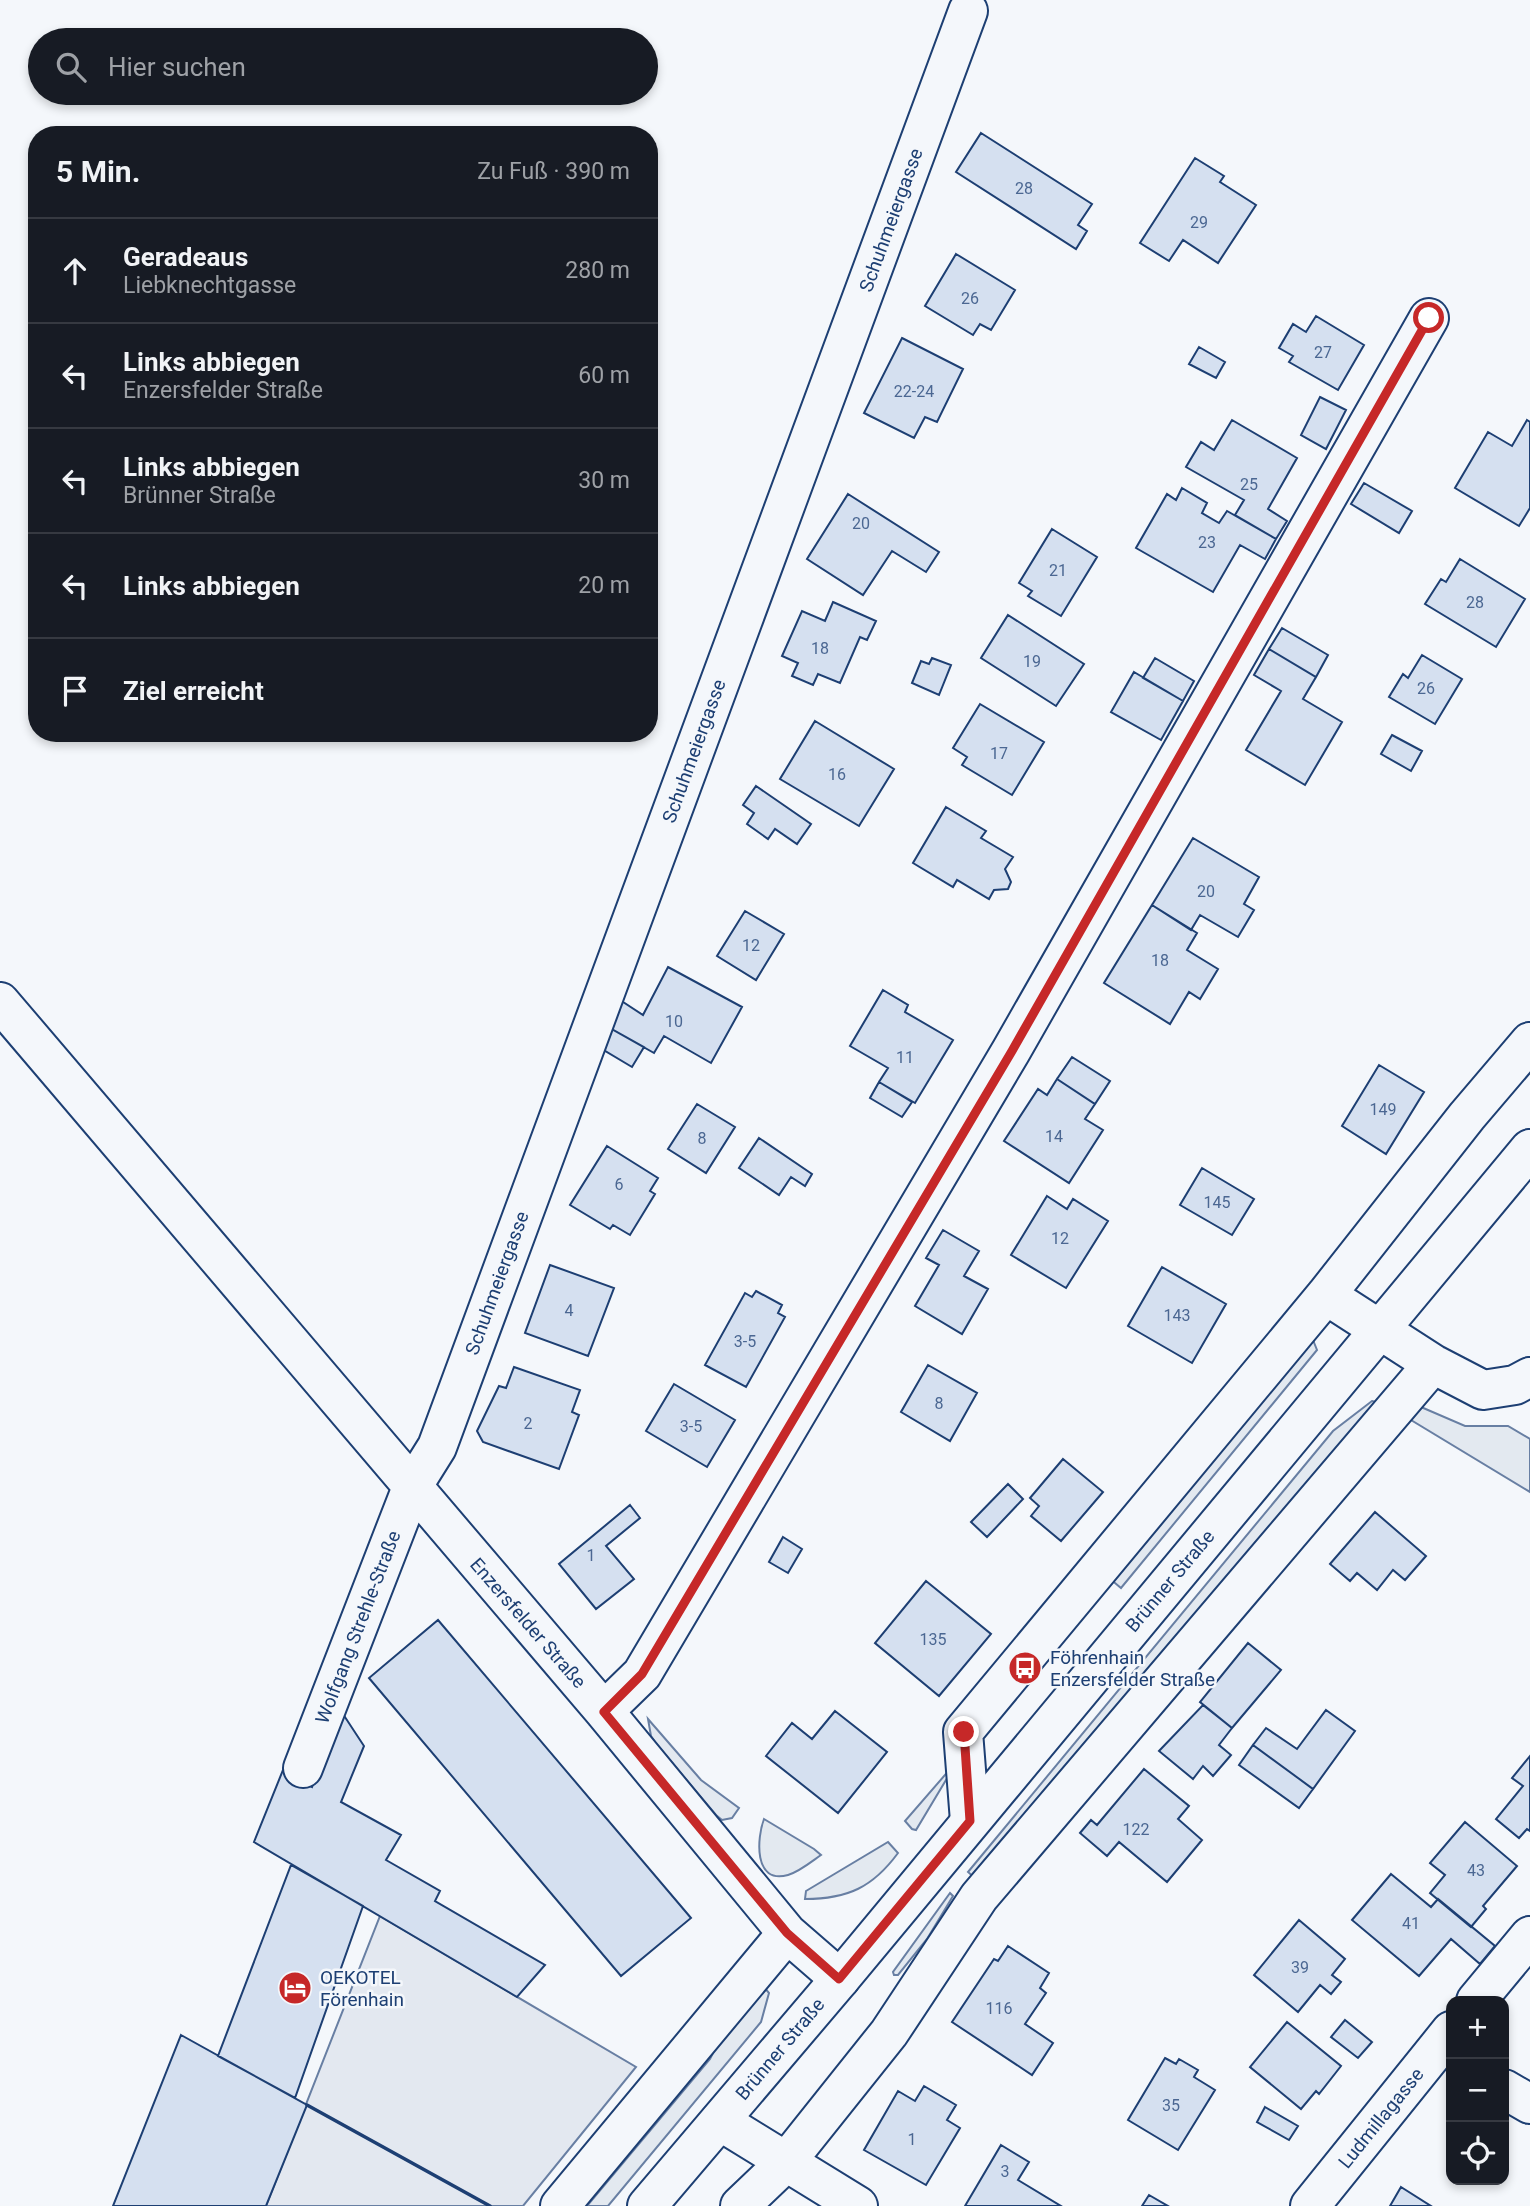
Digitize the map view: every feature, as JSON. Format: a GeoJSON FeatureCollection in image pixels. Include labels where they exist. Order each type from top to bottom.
{"type":"FeatureCollection","features":[{"type":"Feature","properties":{"kind":"street","name":"Schuhmeiergasse"},"geometry":{"type":"LineString","coordinates":[[412,1487],[437,1447],[968,12]]}},
{"type":"Feature","properties":{"kind":"street"},"geometry":{"type":"LineString","coordinates":[[604,1712],[642,1674],[1012,1051],[1429,318]]}},
{"type":"Feature","properties":{"kind":"street","name":"Enzersfelder Straße"},"geometry":{"type":"LineString","coordinates":[[0,1002],[604,1712],[787,1933],[839,1979]]}},
{"type":"Feature","properties":{"kind":"street"},"geometry":{"type":"LineString","coordinates":[[970,1821],[964,1732],[1326,1295],[1467,1116],[1530,1042]]}},
{"type":"Feature","properties":{"kind":"street","name":"Brünner Straße"},"geometry":{"type":"LineString","coordinates":[[647,2206],[1530,1149]]}},
{"type":"Feature","properties":{"kind":"street"},"geometry":{"type":"LineString","coordinates":[[1326,1295],[1433,1364],[1483,1390],[1515,1385],[1530,1377]]}},
{"type":"Feature","properties":{"kind":"street"},"geometry":{"type":"LineString","coordinates":[[740,2206],[786,2162],[889,2033],[979,1897],[1433,1364]]}},
{"type":"Feature","properties":{"kind":"street","name":"Wolfgang Strehle-Straße"},"geometry":{"type":"LineString","coordinates":[[303,1768],[412,1487]]}},
{"type":"Feature","properties":{"kind":"street"},"geometry":{"type":"LineString","coordinates":[[560,2206],[787,1933]]}},
{"type":"Feature","properties":{"kind":"street"},"geometry":{"type":"LineString","coordinates":[[1480,1996],[1530,1936]]}},
{"type":"Feature","properties":{"kind":"street","name":"Ludmillagasse"},"geometry":{"type":"LineString","coordinates":[[1310,2206],[1446,2046]]}},
{"type":"Feature","properties":{"kind":"street"},"geometry":{"type":"LineString","coordinates":[[1509,2092],[1530,2104]]}},
{"type":"Feature","properties":{"kind":"street"},"geometry":{"type":"LineString","coordinates":[[720,2121],[858,2206]]}},
{"type":"Feature","properties":{"kind":"shaded area"},"geometry":{"type":"Polygon","coordinates":[[[1313,1340],[1317,1350],[1121,1588],[1109,1578],[1313,1340]]]}},
{"type":"Feature","properties":{"kind":"shaded area"},"geometry":{"type":"Polygon","coordinates":[[[1372,1401],[1376,1402],[977,1880],[968,1872],[1333,1431],[1372,1401]]]}},
{"type":"Feature","properties":{"kind":"shaded area"},"geometry":{"type":"Polygon","coordinates":[[[1421,1407],[1465,1426],[1508,1426],[1530,1439],[1530,1492],[1411,1420],[1421,1407]]]}},
{"type":"Feature","properties":{"kind":"shaded area"},"geometry":{"type":"Polygon","coordinates":[[[648,1719],[701,1780],[739,1808],[732,1818],[722,1820],[716,1815],[657,1745],[651,1736],[648,1719]]]}},
{"type":"Feature","properties":{"kind":"shaded area"},"geometry":{"type":"Polygon","coordinates":[[[958,1760],[916,1830],[912,1829],[905,1821],[958,1760]]]}},
{"type":"Feature","properties":{"kind":"shaded area"},"geometry":{"type":"Polygon","coordinates":[[[764,1819],[821,1855],[788,1875],[768,1873],[763,1866],[759,1847],[764,1819]]]}},
{"type":"Feature","properties":{"kind":"shaded area"},"geometry":{"type":"Polygon","coordinates":[[[888,1842],[898,1853],[879,1875],[869,1882],[858,1889],[834,1897],[805,1899],[806,1891],[888,1842]]]}},
{"type":"Feature","properties":{"kind":"shaded area"},"geometry":{"type":"Polygon","coordinates":[[[950,1893],[953,1896],[927,1939],[898,1975],[894,1975],[893,1972],[950,1893]]]}},
{"type":"Feature","properties":{"kind":"shaded area"},"geometry":{"type":"Polygon","coordinates":[[[380,1916],[636,2067],[523,2206],[266,2206],[380,1916]]]}},
{"type":"Feature","properties":{"kind":"shaded area"},"geometry":{"type":"Polygon","coordinates":[[[764,1987],[769,1993],[761,2022],[608,2206],[587,2206],[710,2059],[735,2010],[764,1987]]]}},
{"type":"Feature","properties":{"kind":"building"},"geometry":{"type":"Polygon","coordinates":[[[981,133],[1092,204],[1078,225],[1087,231],[1076,249],[956,172],[981,133]]]}},
{"type":"Feature","properties":{"kind":"building"},"geometry":{"type":"Polygon","coordinates":[[[1195,158],[1224,176],[1220,182],[1256,205],[1218,263],[1183,240],[1169,261],[1140,243],[1195,158]]]}},
{"type":"Feature","properties":{"kind":"building"},"geometry":{"type":"Polygon","coordinates":[[[956,254],[1015,290],[991,330],[980,324],[973,335],[925,306],[956,254]]]}},
{"type":"Feature","properties":{"kind":"building"},"geometry":{"type":"Polygon","coordinates":[[[1316,316],[1364,345],[1338,390],[1289,362],[1293,356],[1279,348],[1293,324],[1306,332],[1316,316]]]}},
{"type":"Feature","properties":{"kind":"building"},"geometry":{"type":"Polygon","coordinates":[[[902,338],[963,369],[937,422],[925,417],[914,438],[864,413],[902,338]]]}},
{"type":"Feature","properties":{"kind":"building"},"geometry":{"type":"Polygon","coordinates":[[[1199,347],[1225,362],[1216,378],[1189,364],[1199,347]]]}},
{"type":"Feature","properties":{"kind":"building"},"geometry":{"type":"Polygon","coordinates":[[[1320,397],[1346,410],[1326,449],[1301,435],[1320,397]]]}},
{"type":"Feature","properties":{"kind":"building"},"geometry":{"type":"Polygon","coordinates":[[[1232,420],[1297,458],[1268,509],[1287,521],[1276,539],[1235,515],[1244,500],[1186,467],[1201,442],[1214,450],[1232,420]]]}},
{"type":"Feature","properties":{"kind":"building"},"geometry":{"type":"Polygon","coordinates":[[[1527,420],[1530,422],[1530,508],[1519,526],[1455,488],[1488,432],[1512,446],[1527,420]]]}},
{"type":"Feature","properties":{"kind":"building"},"geometry":{"type":"Polygon","coordinates":[[[1364,483],[1412,511],[1399,533],[1351,504],[1364,483]]]}},
{"type":"Feature","properties":{"kind":"building"},"geometry":{"type":"Polygon","coordinates":[[[1182,488],[1207,503],[1202,513],[1219,523],[1227,511],[1276,539],[1265,559],[1240,545],[1213,592],[1136,548],[1167,494],[1176,500],[1182,488]]]}},
{"type":"Feature","properties":{"kind":"building"},"geometry":{"type":"Polygon","coordinates":[[[848,494],[939,552],[926,572],[892,551],[863,595],[807,559],[848,494]]]}},
{"type":"Feature","properties":{"kind":"building"},"geometry":{"type":"Polygon","coordinates":[[[1052,529],[1097,557],[1061,616],[1028,596],[1032,591],[1019,583],[1052,529]]]}},
{"type":"Feature","properties":{"kind":"building"},"geometry":{"type":"Polygon","coordinates":[[[1460,559],[1525,599],[1496,647],[1425,604],[1441,579],[1446,582],[1460,559]]]}},
{"type":"Feature","properties":{"kind":"building"},"geometry":{"type":"Polygon","coordinates":[[[833,602],[876,621],[867,640],[860,637],[840,683],[818,674],[813,685],[792,676],[798,663],[782,656],[802,611],[825,621],[833,602]]]}},
{"type":"Feature","properties":{"kind":"building"},"geometry":{"type":"Polygon","coordinates":[[[1008,615],[1084,664],[1056,706],[981,658],[1008,615]]]}},
{"type":"Feature","properties":{"kind":"building"},"geometry":{"type":"Polygon","coordinates":[[[1282,628],[1328,655],[1316,677],[1269,649],[1282,628]]]}},
{"type":"Feature","properties":{"kind":"building"},"geometry":{"type":"Polygon","coordinates":[[[1269,649],[1316,677],[1303,699],[1342,722],[1305,785],[1246,750],[1281,691],[1254,675],[1269,649]]]}},
{"type":"Feature","properties":{"kind":"building"},"geometry":{"type":"Polygon","coordinates":[[[1422,655],[1462,679],[1435,724],[1389,697],[1403,674],[1408,678],[1422,655]]]}},
{"type":"Feature","properties":{"kind":"building"},"geometry":{"type":"Polygon","coordinates":[[[932,658],[951,665],[939,695],[912,683],[921,661],[929,664],[932,658]]]}},
{"type":"Feature","properties":{"kind":"building"},"geometry":{"type":"Polygon","coordinates":[[[1155,658],[1194,681],[1183,701],[1143,678],[1155,658]]]}},
{"type":"Feature","properties":{"kind":"building"},"geometry":{"type":"Polygon","coordinates":[[[1134,672],[1183,701],[1161,740],[1111,712],[1134,672]]]}},
{"type":"Feature","properties":{"kind":"building"},"geometry":{"type":"Polygon","coordinates":[[[980,704],[1044,742],[1012,795],[962,765],[967,757],[953,748],[980,704]]]}},
{"type":"Feature","properties":{"kind":"building"},"geometry":{"type":"Polygon","coordinates":[[[815,721],[894,769],[859,826],[780,779],[815,721]]]}},
{"type":"Feature","properties":{"kind":"building"},"geometry":{"type":"Polygon","coordinates":[[[1392,735],[1422,751],[1411,771],[1381,754],[1392,735]]]}},
{"type":"Feature","properties":{"kind":"building"},"geometry":{"type":"Polygon","coordinates":[[[756,786],[811,824],[797,844],[775,829],[768,839],[747,824],[754,813],[743,805],[756,786]]]}},
{"type":"Feature","properties":{"kind":"building"},"geometry":{"type":"Polygon","coordinates":[[[946,807],[986,831],[981,838],[1013,857],[1005,869],[1011,882],[1008,889],[994,890],[989,899],[957,880],[953,887],[913,863],[946,807]]]}},
{"type":"Feature","properties":{"kind":"building"},"geometry":{"type":"Polygon","coordinates":[[[1193,838],[1259,877],[1244,904],[1254,910],[1238,937],[1200,915],[1191,930],[1152,905],[1193,838]]]}},
{"type":"Feature","properties":{"kind":"building"},"geometry":{"type":"Polygon","coordinates":[[[1152,905],[1197,933],[1187,950],[1218,969],[1200,999],[1189,992],[1170,1024],[1104,983],[1152,905]]]}},
{"type":"Feature","properties":{"kind":"building"},"geometry":{"type":"Polygon","coordinates":[[[745,911],[784,934],[756,980],[717,956],[745,911]]]}},
{"type":"Feature","properties":{"kind":"building"},"geometry":{"type":"Polygon","coordinates":[[[668,967],[742,1007],[711,1063],[664,1036],[654,1053],[610,1028],[620,1000],[643,1015],[668,967]]]}},
{"type":"Feature","properties":{"kind":"building"},"geometry":{"type":"Polygon","coordinates":[[[883,990],[908,1005],[905,1012],[953,1040],[915,1103],[879,1082],[888,1068],[850,1046],[883,990]]]}},
{"type":"Feature","properties":{"kind":"building"},"geometry":{"type":"Polygon","coordinates":[[[610,1028],[644,1047],[632,1067],[602,1049],[610,1028]]]}},
{"type":"Feature","properties":{"kind":"building"},"geometry":{"type":"Polygon","coordinates":[[[1072,1057],[1110,1081],[1095,1104],[1057,1079],[1072,1057]]]}},
{"type":"Feature","properties":{"kind":"building"},"geometry":{"type":"Polygon","coordinates":[[[1379,1065],[1424,1092],[1386,1154],[1342,1126],[1379,1065]]]}},
{"type":"Feature","properties":{"kind":"building"},"geometry":{"type":"Polygon","coordinates":[[[1057,1079],[1095,1104],[1085,1119],[1103,1130],[1069,1183],[1004,1141],[1038,1089],[1047,1095],[1057,1079]]]}},
{"type":"Feature","properties":{"kind":"building"},"geometry":{"type":"Polygon","coordinates":[[[879,1082],[912,1102],[902,1117],[870,1098],[879,1082]]]}},
{"type":"Feature","properties":{"kind":"building"},"geometry":{"type":"Polygon","coordinates":[[[697,1104],[735,1127],[706,1173],[668,1149],[697,1104]]]}},
{"type":"Feature","properties":{"kind":"building"},"geometry":{"type":"Polygon","coordinates":[[[759,1138],[812,1174],[805,1186],[791,1177],[779,1195],[739,1168],[759,1138]]]}},
{"type":"Feature","properties":{"kind":"building"},"geometry":{"type":"Polygon","coordinates":[[[607,1146],[658,1178],[650,1191],[655,1194],[630,1235],[613,1225],[610,1229],[570,1205],[607,1146]]]}},
{"type":"Feature","properties":{"kind":"building"},"geometry":{"type":"Polygon","coordinates":[[[1202,1168],[1254,1199],[1232,1235],[1180,1205],[1202,1168]]]}},
{"type":"Feature","properties":{"kind":"building"},"geometry":{"type":"Polygon","coordinates":[[[1047,1196],[1067,1209],[1073,1199],[1108,1221],[1066,1288],[1011,1255],[1047,1196]]]}},
{"type":"Feature","properties":{"kind":"building"},"geometry":{"type":"Polygon","coordinates":[[[943,1230],[979,1251],[964,1276],[988,1289],[962,1334],[915,1306],[939,1265],[926,1258],[943,1230]]]}},
{"type":"Feature","properties":{"kind":"building"},"geometry":{"type":"Polygon","coordinates":[[[550,1265],[614,1288],[588,1356],[525,1333],[550,1265]]]}},
{"type":"Feature","properties":{"kind":"building"},"geometry":{"type":"Polygon","coordinates":[[[1162,1267],[1226,1304],[1192,1363],[1128,1326],[1162,1267]]]}},
{"type":"Feature","properties":{"kind":"building"},"geometry":{"type":"Polygon","coordinates":[[[756,1291],[782,1305],[778,1313],[785,1317],[746,1387],[705,1365],[745,1293],[752,1297],[756,1291]]]}},
{"type":"Feature","properties":{"kind":"building"},"geometry":{"type":"Polygon","coordinates":[[[928,1365],[977,1393],[950,1441],[901,1412],[928,1365]]]}},
{"type":"Feature","properties":{"kind":"building"},"geometry":{"type":"Polygon","coordinates":[[[514,1367],[580,1390],[572,1412],[579,1415],[559,1469],[483,1442],[477,1431],[499,1386],[506,1388],[514,1367]]]}},
{"type":"Feature","properties":{"kind":"building"},"geometry":{"type":"Polygon","coordinates":[[[674,1384],[735,1420],[707,1467],[646,1431],[674,1384]]]}},
{"type":"Feature","properties":{"kind":"building"},"geometry":{"type":"Polygon","coordinates":[[[1063,1459],[1103,1492],[1061,1541],[1031,1516],[1039,1506],[1030,1498],[1063,1459]]]}},
{"type":"Feature","properties":{"kind":"building"},"geometry":{"type":"Polygon","coordinates":[[[1008,1484],[1023,1499],[987,1537],[971,1522],[1008,1484]]]}},
{"type":"Feature","properties":{"kind":"building"},"geometry":{"type":"Polygon","coordinates":[[[630,1505],[640,1518],[606,1546],[634,1579],[596,1609],[559,1564],[630,1505]]]}},
{"type":"Feature","properties":{"kind":"building"},"geometry":{"type":"Polygon","coordinates":[[[1375,1512],[1426,1556],[1405,1580],[1393,1570],[1377,1590],[1357,1573],[1350,1581],[1330,1564],[1375,1512]]]}},
{"type":"Feature","properties":{"kind":"building"},"geometry":{"type":"Polygon","coordinates":[[[783,1537],[802,1549],[788,1573],[769,1562],[783,1537]]]}},
{"type":"Feature","properties":{"kind":"building"},"geometry":{"type":"Polygon","coordinates":[[[926,1581],[991,1634],[939,1696],[875,1643],[926,1581]]]}},
{"type":"Feature","properties":{"kind":"building"},"geometry":{"type":"Polygon","coordinates":[[[438,1620],[691,1918],[621,1976],[369,1678],[438,1620]]]}},
{"type":"Feature","properties":{"kind":"building"},"geometry":{"type":"Polygon","coordinates":[[[1248,1643],[1281,1670],[1232,1728],[1200,1702],[1248,1643]]]}},
{"type":"Feature","properties":{"kind":"building"},"geometry":{"type":"Polygon","coordinates":[[[1203,1705],[1232,1728],[1219,1745],[1231,1755],[1213,1776],[1203,1766],[1193,1779],[1159,1751],[1203,1705]]]}},
{"type":"Feature","properties":{"kind":"building"},"geometry":{"type":"Polygon","coordinates":[[[1326,1710],[1355,1731],[1313,1789],[1253,1745],[1266,1728],[1297,1749],[1326,1710]]]}},
{"type":"Feature","properties":{"kind":"building"},"geometry":{"type":"Polygon","coordinates":[[[341,1711],[364,1746],[341,1802],[401,1835],[386,1860],[440,1891],[435,1901],[545,1965],[517,1997],[254,1842],[283,1770],[312,1787],[341,1711]]]}},
{"type":"Feature","properties":{"kind":"building"},"geometry":{"type":"Polygon","coordinates":[[[835,1711],[887,1752],[838,1813],[766,1756],[792,1723],[812,1739],[835,1711]]]}},
{"type":"Feature","properties":{"kind":"building"},"geometry":{"type":"Polygon","coordinates":[[[1253,1745],[1313,1789],[1299,1808],[1239,1765],[1253,1745]]]}},
{"type":"Feature","properties":{"kind":"building"},"geometry":{"type":"Polygon","coordinates":[[[1530,1756],[1530,1831],[1527,1829],[1519,1838],[1496,1819],[1523,1786],[1512,1778],[1530,1756]]]}},
{"type":"Feature","properties":{"kind":"building"},"geometry":{"type":"Polygon","coordinates":[[[1144,1769],[1189,1806],[1178,1819],[1202,1840],[1167,1882],[1119,1842],[1107,1856],[1080,1833],[1091,1820],[1097,1825],[1144,1769]]]}},
{"type":"Feature","properties":{"kind":"building"},"geometry":{"type":"Polygon","coordinates":[[[1465,1822],[1517,1866],[1483,1906],[1486,1909],[1471,1927],[1430,1893],[1445,1875],[1430,1863],[1465,1822]]]}},
{"type":"Feature","properties":{"kind":"building"},"geometry":{"type":"Polygon","coordinates":[[[291,1865],[363,1906],[295,2098],[218,2056],[291,1865]]]}},
{"type":"Feature","properties":{"kind":"building"},"geometry":{"type":"Polygon","coordinates":[[[1391,1874],[1431,1907],[1438,1899],[1495,1946],[1480,1964],[1451,1939],[1419,1976],[1352,1920],[1391,1874]]]}},
{"type":"Feature","properties":{"kind":"building"},"geometry":{"type":"Polygon","coordinates":[[[1299,1920],[1345,1959],[1332,1975],[1341,1982],[1331,1994],[1320,1985],[1298,2012],[1254,1975],[1299,1920]]]}},
{"type":"Feature","properties":{"kind":"building"},"geometry":{"type":"Polygon","coordinates":[[[1008,1946],[1049,1973],[1040,1988],[1046,1993],[1025,2024],[1053,2043],[1032,2075],[952,2022],[994,1959],[998,1961],[1008,1946]]]}},
{"type":"Feature","properties":{"kind":"building"},"geometry":{"type":"Polygon","coordinates":[[[1345,2020],[1372,2042],[1358,2058],[1331,2037],[1345,2020]]]}},
{"type":"Feature","properties":{"kind":"building"},"geometry":{"type":"Polygon","coordinates":[[[1287,2022],[1341,2066],[1319,2094],[1316,2091],[1301,2109],[1250,2067],[1287,2022]]]}},
{"type":"Feature","properties":{"kind":"building"},"geometry":{"type":"Polygon","coordinates":[[[181,2035],[307,2105],[266,2206],[113,2206],[181,2035]]]}},
{"type":"Feature","properties":{"kind":"building"},"geometry":{"type":"Polygon","coordinates":[[[1165,2058],[1176,2064],[1179,2059],[1198,2070],[1194,2077],[1215,2090],[1178,2150],[1128,2120],[1165,2058]]]}},
{"type":"Feature","properties":{"kind":"building"},"geometry":{"type":"Polygon","coordinates":[[[924,2086],[956,2105],[947,2120],[960,2128],[926,2185],[864,2150],[898,2091],[915,2101],[924,2086]]]}},
{"type":"Feature","properties":{"kind":"building"},"geometry":{"type":"Polygon","coordinates":[[[1265,2107],[1298,2126],[1289,2140],[1257,2122],[1265,2107]]]}},
{"type":"Feature","properties":{"kind":"building"},"geometry":{"type":"Polygon","coordinates":[[[1001,2145],[1029,2162],[1018,2180],[1061,2206],[965,2206],[1001,2145]]]}},
{"type":"Feature","properties":{"kind":"building"},"geometry":{"type":"Polygon","coordinates":[[[1401,2187],[1431,2206],[1390,2206],[1401,2187]]]}},
{"type":"Feature","properties":{"kind":"building"},"geometry":{"type":"Polygon","coordinates":[[[1149,2195],[1168,2206],[1142,2206],[1149,2195]]]}},
{"type":"Feature","properties":{"kind":"wall"},"geometry":{"type":"LineString","coordinates":[[307,2105],[490,2206]]}},
{"type":"Feature","properties":{"kind":"place","name":"Föhrenhain Enzersfelder Straße"},"geometry":{"type":"Point","coordinates":[1025,1668]}},
{"type":"Feature","properties":{"kind":"place","name":"OEKOTEL Förenhain"},"geometry":{"type":"Point","coordinates":[295,1988]}},
{"type":"Feature","properties":{"kind":"route"},"geometry":{"type":"LineString","coordinates":[[964,1732],[970,1821],[839,1979],[787,1933],[604,1712],[642,1674],[1012,1051],[1429,318]]}}]}
